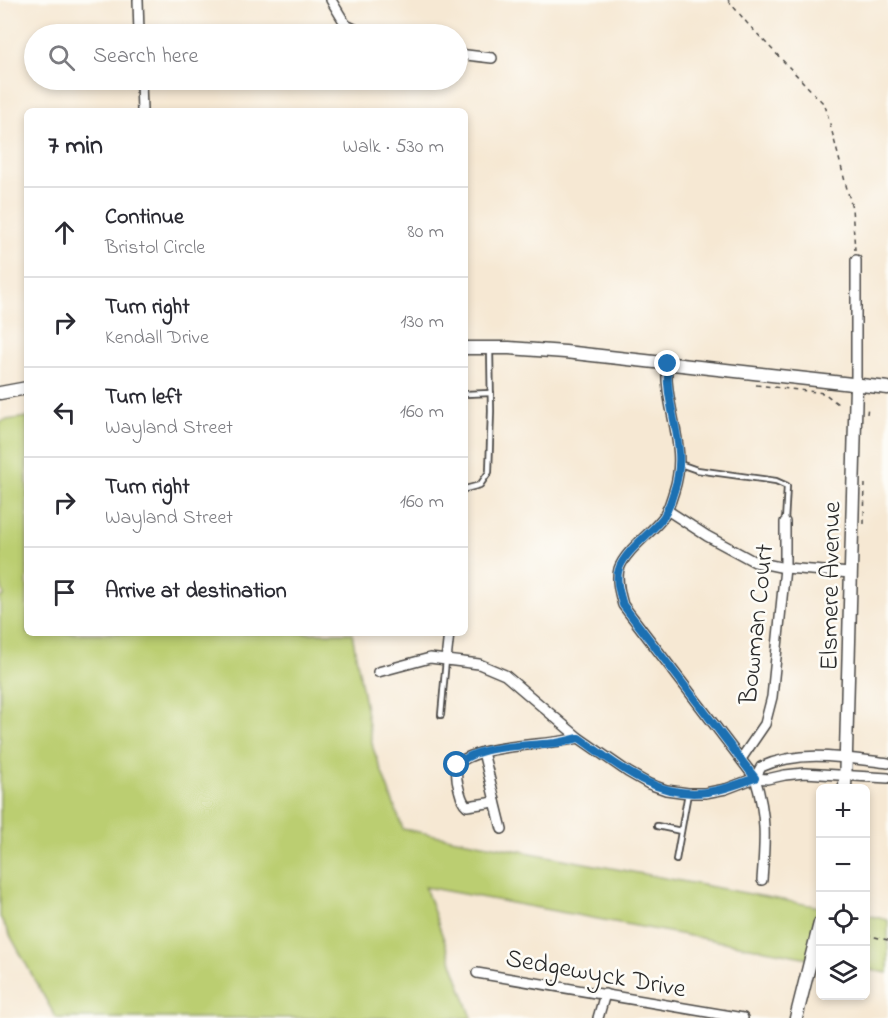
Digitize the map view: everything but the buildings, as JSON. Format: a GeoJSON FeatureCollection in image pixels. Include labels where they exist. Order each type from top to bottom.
{"type":"FeatureCollection","features":[{"type":"Feature","properties":{"kind":"main road"},"geometry":{"type":"LineString","coordinates":[[468,348],[565,352],[888,388]]}},
{"type":"Feature","properties":{"kind":"main road","name":"Elsmere Avenue"},"geometry":{"type":"LineString","coordinates":[[845,784],[856,385]]}},
{"type":"Feature","properties":{"kind":"main road"},"geometry":{"type":"LineString","coordinates":[[0,393],[24,389]]}},
{"type":"Feature","properties":{"kind":"main road"},"geometry":{"type":"LineString","coordinates":[[796,1018],[816,938]]}},
{"type":"Feature","properties":{"kind":"street"},"geometry":{"type":"LineString","coordinates":[[138,0],[139,24]]}},
{"type":"Feature","properties":{"kind":"street"},"geometry":{"type":"LineString","coordinates":[[331,0],[345,24]]}},
{"type":"Feature","properties":{"kind":"street"},"geometry":{"type":"LineString","coordinates":[[468,55],[492,58]]}},
{"type":"Feature","properties":{"kind":"street"},"geometry":{"type":"LineString","coordinates":[[141,90],[142,108]]}},
{"type":"Feature","properties":{"kind":"street"},"geometry":{"type":"LineString","coordinates":[[856,260],[856,385]]}},
{"type":"Feature","properties":{"kind":"street"},"geometry":{"type":"LineString","coordinates":[[668,364],[667,394],[679,441],[680,464],[675,489],[663,518],[632,550],[619,568],[618,586],[623,605],[755,778],[762,798],[766,827],[762,880]]}},
{"type":"Feature","properties":{"kind":"street"},"geometry":{"type":"LineString","coordinates":[[667,510],[707,536],[755,562],[785,568],[851,573]]}},
{"type":"Feature","properties":{"kind":"street","name":"Bowman Court"},"geometry":{"type":"LineString","coordinates":[[741,759],[765,724],[772,697],[785,568],[785,522]]}},
{"type":"Feature","properties":{"kind":"street"},"geometry":{"type":"LineString","coordinates":[[446,660],[449,636]]}},
{"type":"Feature","properties":{"kind":"street"},"geometry":{"type":"LineString","coordinates":[[378,672],[430,658],[479,664],[505,675],[579,738],[628,772],[649,784],[666,790],[688,794],[705,793],[726,789],[755,778],[767,779],[804,773],[888,778]]}},
{"type":"Feature","properties":{"kind":"street"},"geometry":{"type":"LineString","coordinates":[[495,802],[467,806],[463,801],[457,780],[456,770],[460,762],[483,752],[509,746],[556,743],[579,738]]}},
{"type":"Feature","properties":{"kind":"street"},"geometry":{"type":"LineString","coordinates":[[483,752],[502,829]]}},
{"type":"Feature","properties":{"kind":"street"},"geometry":{"type":"LineString","coordinates":[[755,778],[761,767],[792,757],[847,758],[888,763]]}},
{"type":"Feature","properties":{"kind":"street","name":"Sedgewyck Drive"},"geometry":{"type":"LineString","coordinates":[[477,973],[743,1018]]}},
{"type":"Feature","properties":{"kind":"street"},"geometry":{"type":"LineString","coordinates":[[598,1018],[605,994]]}},
{"type":"Feature","properties":{"kind":"lane"},"geometry":{"type":"LineString","coordinates":[[468,488],[480,485],[489,472],[490,348]]}},
{"type":"Feature","properties":{"kind":"lane"},"geometry":{"type":"LineString","coordinates":[[468,394],[491,393]]}},
{"type":"Feature","properties":{"kind":"lane"},"geometry":{"type":"LineString","coordinates":[[680,464],[697,470],[776,481],[787,486],[785,522]]}},
{"type":"Feature","properties":{"kind":"lane"},"geometry":{"type":"LineString","coordinates":[[441,715],[446,660]]}},
{"type":"Feature","properties":{"kind":"lane"},"geometry":{"type":"LineString","coordinates":[[676,860],[688,794]]}},
{"type":"Feature","properties":{"kind":"lane"},"geometry":{"type":"LineString","coordinates":[[657,826],[681,831]]}},
{"type":"Feature","properties":{"kind":"path"},"geometry":{"type":"LineString","coordinates":[[728,0],[825,105],[852,208],[856,260]]}},
{"type":"Feature","properties":{"kind":"path"},"geometry":{"type":"LineString","coordinates":[[755,385],[824,393],[838,404]]}},
{"type":"Feature","properties":{"kind":"path"},"geometry":{"type":"LineString","coordinates":[[870,936],[888,940]]}},
{"type":"Feature","properties":{"kind":"green space"},"geometry":{"type":"Polygon","coordinates":[[[24,417],[24,636],[353,636],[373,748],[403,829],[816,906],[816,959],[425,887],[472,1018],[56,1018],[0,917],[0,598],[4,596],[0,579],[0,421],[24,417]]]}},
{"type":"Feature","properties":{"kind":"green space"},"geometry":{"type":"Polygon","coordinates":[[[870,916],[888,920],[888,973],[870,970],[870,916]]]}},
{"type":"Feature","properties":{"kind":"route"},"geometry":{"type":"LineString","coordinates":[[457,765],[476,754],[509,746],[556,743],[579,738],[628,772],[649,784],[666,790],[688,794],[705,793],[726,789],[755,778],[623,605],[618,586],[619,568],[632,550],[663,518],[675,489],[680,464],[679,441],[667,394],[668,364]]}}]}
